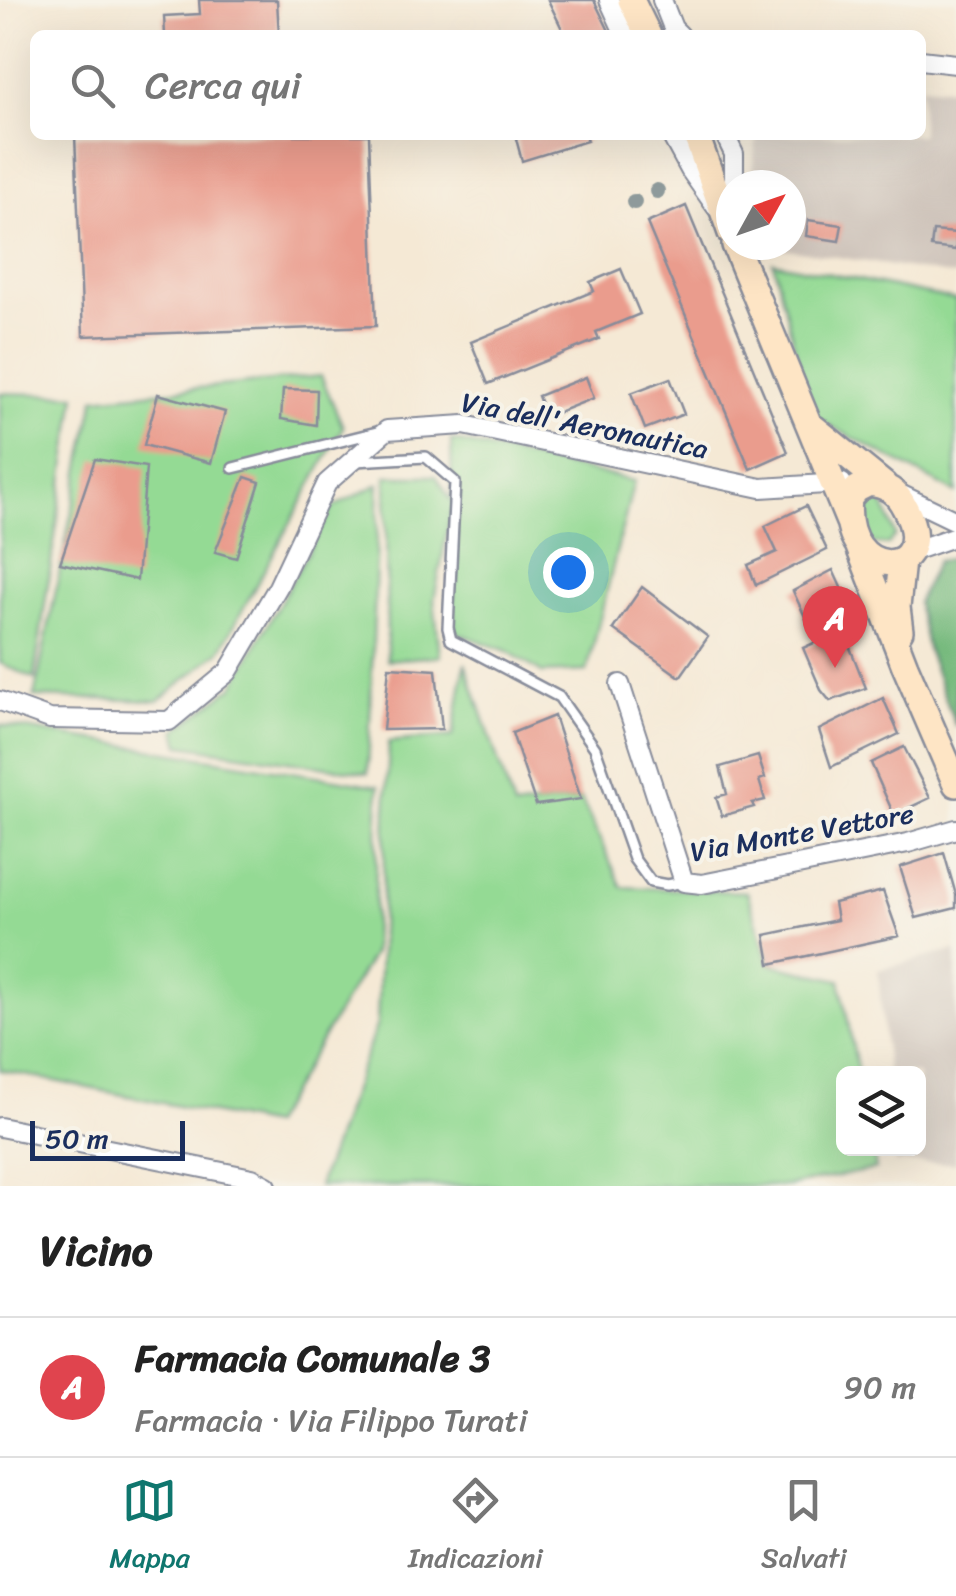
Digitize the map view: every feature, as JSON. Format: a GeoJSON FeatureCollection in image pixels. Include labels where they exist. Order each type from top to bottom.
{"type":"FeatureCollection","features":[{"type":"Feature","properties":{"kind":"main road"},"geometry":{"type":"LineString","coordinates":[[631,0],[646,30]]}},
{"type":"Feature","properties":{"kind":"main road"},"geometry":{"type":"LineString","coordinates":[[698,140],[716,191]]}},
{"type":"Feature","properties":{"kind":"main road"},"geometry":{"type":"LineString","coordinates":[[742,260],[850,522],[904,666],[956,784]]}},
{"type":"Feature","properties":{"kind":"main road"},"geometry":{"type":"LineString","coordinates":[[808,422],[882,486],[912,523],[897,607],[904,666]]}},
{"type":"Feature","properties":{"kind":"main road"},"geometry":{"type":"LineString","coordinates":[[850,522],[849,498],[857,488],[882,486]]}},
{"type":"Feature","properties":{"kind":"main road"},"geometry":{"type":"LineString","coordinates":[[859,547],[874,561],[887,564],[906,556]]}},
{"type":"Feature","properties":{"kind":"street"},"geometry":{"type":"LineString","coordinates":[[608,0],[623,30]]}},
{"type":"Feature","properties":{"kind":"street"},"geometry":{"type":"LineString","coordinates":[[662,0],[676,30]]}},
{"type":"Feature","properties":{"kind":"street"},"geometry":{"type":"LineString","coordinates":[[926,61],[956,64]]}},
{"type":"Feature","properties":{"kind":"street"},"geometry":{"type":"LineString","coordinates":[[674,140],[716,210]]}},
{"type":"Feature","properties":{"kind":"street"},"geometry":{"type":"LineString","coordinates":[[727,140],[734,154],[734,170]]}},
{"type":"Feature","properties":{"kind":"street","name":"Via dell'Aeronautica"},"geometry":{"type":"LineString","coordinates":[[386,430],[464,425],[761,488],[882,486]]}},
{"type":"Feature","properties":{"kind":"street"},"geometry":{"type":"LineString","coordinates":[[0,702],[50,719],[169,722],[228,672],[278,587],[326,484],[386,430]]}},
{"type":"Feature","properties":{"kind":"street"},"geometry":{"type":"LineString","coordinates":[[882,486],[956,521]]}},
{"type":"Feature","properties":{"kind":"street"},"geometry":{"type":"LineString","coordinates":[[906,556],[956,536]]}},
{"type":"Feature","properties":{"kind":"street","name":"Via Monte Vettore"},"geometry":{"type":"LineString","coordinates":[[620,684],[684,882],[702,884],[908,843],[956,829]]}},
{"type":"Feature","properties":{"kind":"street"},"geometry":{"type":"LineString","coordinates":[[0,1127],[252,1178],[268,1186]]}},
{"type":"Feature","properties":{"kind":"lane"},"geometry":{"type":"LineString","coordinates":[[233,468],[386,430]]}},
{"type":"Feature","properties":{"kind":"lane"},"geometry":{"type":"LineString","coordinates":[[352,461],[426,457],[455,482],[448,628],[451,640],[559,697],[596,748],[634,859],[651,882],[684,882]]}},
{"type":"Feature","properties":{"kind":"shaded area"},"geometry":{"type":"Polygon","coordinates":[[[926,86],[956,89],[956,276],[806,252],[806,170],[752,170],[756,140],[926,140],[926,86]]]}},
{"type":"Feature","properties":{"kind":"shaded area"},"geometry":{"type":"Polygon","coordinates":[[[956,950],[956,1163],[895,1163],[894,1156],[926,1156],[926,1066],[886,1066],[878,970],[956,950]]]}},
{"type":"Feature","properties":{"kind":"green space"},"geometry":{"type":"Polygon","coordinates":[[[773,262],[956,300],[956,493],[812,416],[773,262]]]}},
{"type":"Feature","properties":{"kind":"green space"},"geometry":{"type":"Polygon","coordinates":[[[321,376],[343,427],[220,651],[158,701],[34,697],[95,398],[321,376]]]}},
{"type":"Feature","properties":{"kind":"green space"},"geometry":{"type":"Polygon","coordinates":[[[0,393],[76,395],[34,679],[0,663],[0,393]]]}},
{"type":"Feature","properties":{"kind":"green space"},"geometry":{"type":"Polygon","coordinates":[[[451,440],[634,481],[587,671],[542,673],[507,651],[454,632],[451,511],[434,600],[440,656],[387,660],[386,476],[436,476],[452,502],[451,440]]]}},
{"type":"Feature","properties":{"kind":"green space"},"geometry":{"type":"Polygon","coordinates":[[[379,484],[368,773],[180,745],[176,730],[233,687],[333,507],[379,484]]]}},
{"type":"Feature","properties":{"kind":"green space"},"geometry":{"type":"Polygon","coordinates":[[[867,498],[878,498],[885,507],[895,535],[888,545],[871,543],[860,514],[861,503],[867,498]]]}},
{"type":"Feature","properties":{"kind":"green space"},"geometry":{"type":"Polygon","coordinates":[[[956,558],[956,727],[928,652],[917,603],[937,561],[956,558]]]}},
{"type":"Feature","properties":{"kind":"green space"},"geometry":{"type":"Polygon","coordinates":[[[465,663],[514,808],[581,799],[622,887],[747,892],[770,964],[840,980],[857,1066],[836,1066],[836,1156],[874,1156],[876,1169],[787,1186],[318,1186],[377,1024],[389,742],[453,736],[465,663]]]}},
{"type":"Feature","properties":{"kind":"green space"},"geometry":{"type":"Polygon","coordinates":[[[0,725],[379,786],[373,953],[271,1125],[0,1070],[0,725]]]}},
{"type":"Feature","properties":{"kind":"building"},"geometry":{"type":"Polygon","coordinates":[[[199,0],[277,0],[279,30],[165,30],[164,16],[200,14],[199,0]]]}},
{"type":"Feature","properties":{"kind":"building"},"geometry":{"type":"Polygon","coordinates":[[[548,0],[594,0],[609,30],[563,30],[548,0]]]}},
{"type":"Feature","properties":{"kind":"building"},"geometry":{"type":"Polygon","coordinates":[[[75,140],[369,140],[376,326],[83,336],[75,140]]]}},
{"type":"Feature","properties":{"kind":"building"},"geometry":{"type":"Polygon","coordinates":[[[516,140],[587,141],[522,161],[516,140]]]}},
{"type":"Feature","properties":{"kind":"building"},"geometry":{"type":"Polygon","coordinates":[[[686,206],[788,452],[750,469],[647,223],[686,206]]]}},
{"type":"Feature","properties":{"kind":"building"},"geometry":{"type":"Polygon","coordinates":[[[808,220],[842,225],[839,241],[806,236],[808,220]]]}},
{"type":"Feature","properties":{"kind":"building"},"geometry":{"type":"Polygon","coordinates":[[[933,231],[956,233],[956,250],[931,247],[933,231]]]}},
{"type":"Feature","properties":{"kind":"building"},"geometry":{"type":"Polygon","coordinates":[[[621,269],[640,314],[596,332],[599,339],[488,384],[471,342],[594,291],[590,282],[621,269]]]}},
{"type":"Feature","properties":{"kind":"building"},"geometry":{"type":"Polygon","coordinates":[[[586,377],[594,398],[546,417],[538,396],[586,377]]]}},
{"type":"Feature","properties":{"kind":"building"},"geometry":{"type":"Polygon","coordinates":[[[670,378],[684,414],[645,429],[631,393],[670,378]]]}},
{"type":"Feature","properties":{"kind":"building"},"geometry":{"type":"Polygon","coordinates":[[[283,389],[317,390],[316,425],[281,419],[283,389]]]}},
{"type":"Feature","properties":{"kind":"building"},"geometry":{"type":"Polygon","coordinates":[[[158,394],[225,412],[211,463],[144,445],[158,394]]]}},
{"type":"Feature","properties":{"kind":"building"},"geometry":{"type":"Polygon","coordinates":[[[95,459],[146,467],[137,580],[60,563],[95,459]]]}},
{"type":"Feature","properties":{"kind":"building"},"geometry":{"type":"Polygon","coordinates":[[[245,477],[260,482],[236,558],[215,552],[245,477]]]}},
{"type":"Feature","properties":{"kind":"building"},"geometry":{"type":"Polygon","coordinates":[[[806,506],[827,550],[756,585],[748,565],[777,552],[765,526],[806,506]]]}},
{"type":"Feature","properties":{"kind":"building"},"geometry":{"type":"Polygon","coordinates":[[[833,570],[849,605],[808,623],[793,591],[833,570]]]}},
{"type":"Feature","properties":{"kind":"building"},"geometry":{"type":"Polygon","coordinates":[[[642,587],[708,637],[680,677],[613,629],[642,587]]]}},
{"type":"Feature","properties":{"kind":"building"},"geometry":{"type":"Polygon","coordinates":[[[843,630],[866,688],[830,701],[821,690],[803,648],[843,630]]]}},
{"type":"Feature","properties":{"kind":"building"},"geometry":{"type":"Polygon","coordinates":[[[389,667],[436,670],[442,729],[383,730],[389,667]]]}},
{"type":"Feature","properties":{"kind":"building"},"geometry":{"type":"Polygon","coordinates":[[[883,698],[899,734],[831,767],[819,730],[883,698]]]}},
{"type":"Feature","properties":{"kind":"building"},"geometry":{"type":"Polygon","coordinates":[[[554,716],[581,799],[536,805],[512,733],[554,716]]]}},
{"type":"Feature","properties":{"kind":"building"},"geometry":{"type":"Polygon","coordinates":[[[904,747],[930,798],[894,815],[871,763],[904,747]]]}},
{"type":"Feature","properties":{"kind":"building"},"geometry":{"type":"Polygon","coordinates":[[[758,756],[765,778],[759,780],[765,800],[722,816],[716,797],[727,794],[720,767],[758,756]]]}},
{"type":"Feature","properties":{"kind":"building"},"geometry":{"type":"Polygon","coordinates":[[[944,853],[956,908],[916,918],[900,867],[944,853]]]}},
{"type":"Feature","properties":{"kind":"building"},"geometry":{"type":"Polygon","coordinates":[[[883,891],[899,936],[770,964],[765,935],[837,920],[834,903],[883,891]]]}},
{"type":"Feature","properties":{"kind":"place","name":"Farmacia Comunale 3"},"geometry":{"type":"Point","coordinates":[835,668]}}]}
